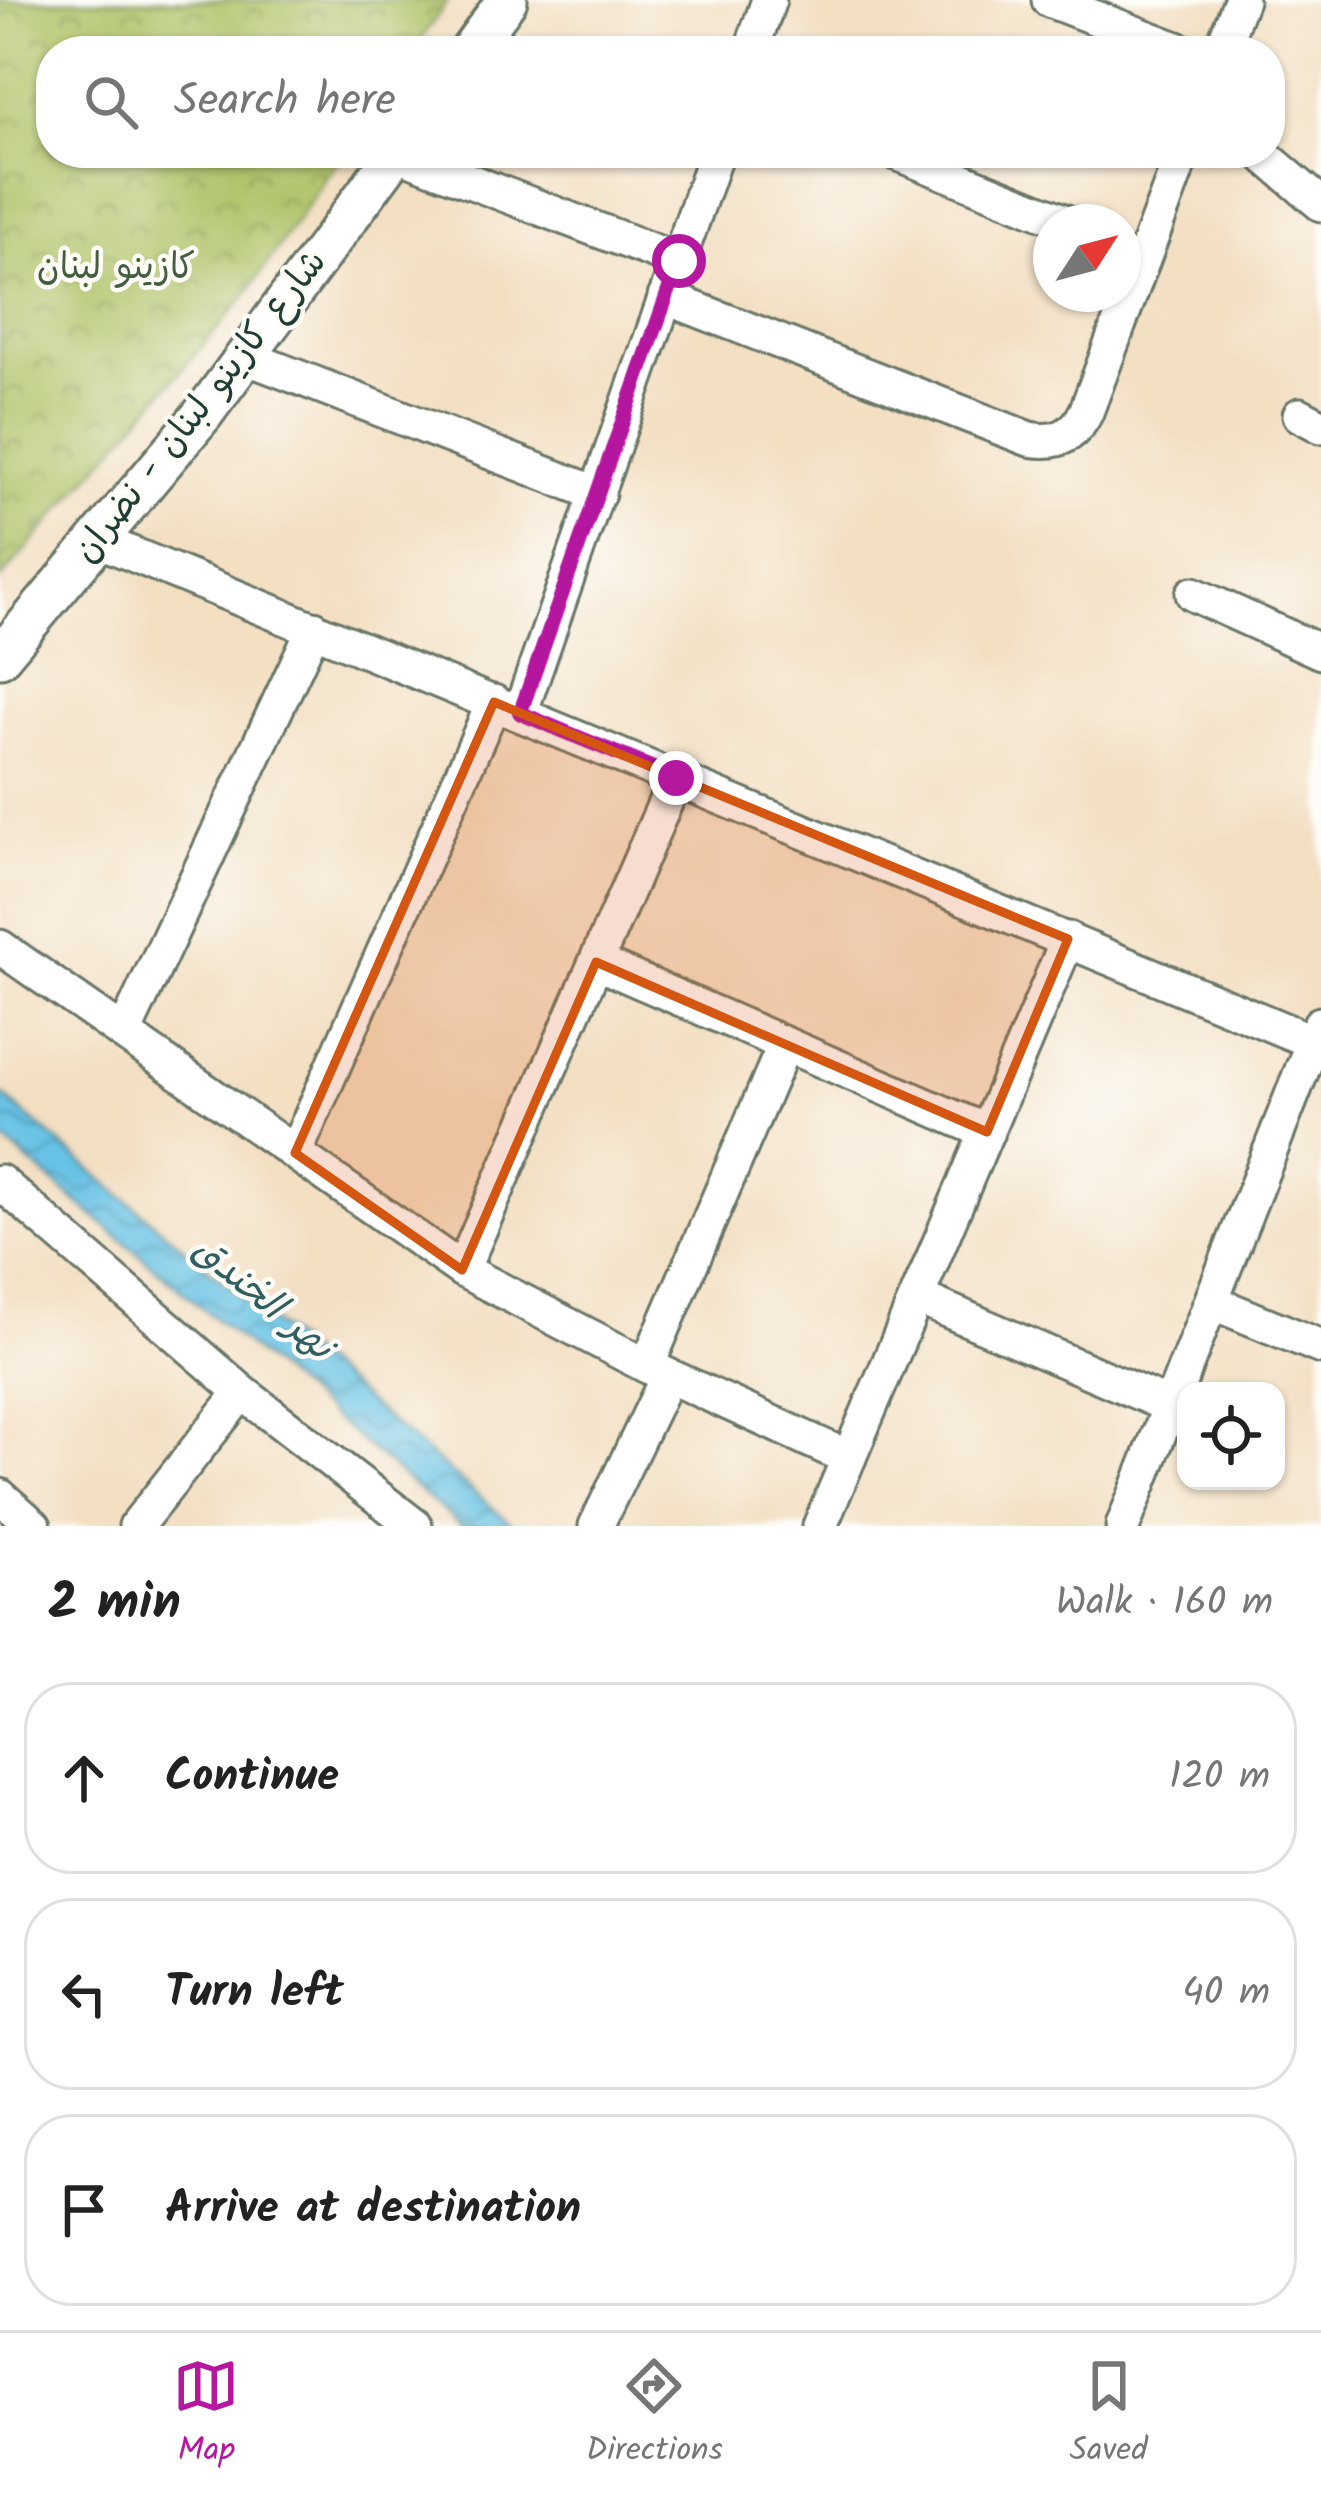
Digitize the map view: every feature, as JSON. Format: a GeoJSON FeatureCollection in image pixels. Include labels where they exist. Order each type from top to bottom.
{"type":"FeatureCollection","features":[{"type":"Feature","properties":{"kind":"street"},"geometry":{"type":"LineString","coordinates":[[481,36],[507,0]]}},
{"type":"Feature","properties":{"kind":"street"},"geometry":{"type":"LineString","coordinates":[[757,36],[769,0]]}},
{"type":"Feature","properties":{"kind":"street"},"geometry":{"type":"LineString","coordinates":[[1049,0],[1143,36]]}},
{"type":"Feature","properties":{"kind":"street"},"geometry":{"type":"LineString","coordinates":[[1227,36],[1240,0]]}},
{"type":"Feature","properties":{"kind":"street","name":"شارع كازينو لبنان - نضران"},"geometry":{"type":"LineString","coordinates":[[0,657],[246,357],[385,168]]}},
{"type":"Feature","properties":{"kind":"street"},"geometry":{"type":"LineString","coordinates":[[435,168],[679,261]]}},
{"type":"Feature","properties":{"kind":"street"},"geometry":{"type":"LineString","coordinates":[[295,1154],[507,708],[598,494],[711,168]]}},
{"type":"Feature","properties":{"kind":"street"},"geometry":{"type":"LineString","coordinates":[[933,168],[1033,209]]}},
{"type":"Feature","properties":{"kind":"street"},"geometry":{"type":"LineString","coordinates":[[1141,236],[1175,168]]}},
{"type":"Feature","properties":{"kind":"street"},"geometry":{"type":"LineString","coordinates":[[1279,168],[1321,204]]}},
{"type":"Feature","properties":{"kind":"street"},"geometry":{"type":"LineString","coordinates":[[665,296],[1029,439],[1056,440],[1080,425],[1116,312]]}},
{"type":"Feature","properties":{"kind":"street"},"geometry":{"type":"LineString","coordinates":[[246,357],[598,494]]}},
{"type":"Feature","properties":{"kind":"street"},"geometry":{"type":"LineString","coordinates":[[98,540],[1068,939],[1317,1032],[1124,1526]]}},
{"type":"Feature","properties":{"kind":"street"},"geometry":{"type":"LineString","coordinates":[[1193,594],[1321,652]]}},
{"type":"Feature","properties":{"kind":"street"},"geometry":{"type":"LineString","coordinates":[[125,1031],[314,628]]}},
{"type":"Feature","properties":{"kind":"street"},"geometry":{"type":"LineString","coordinates":[[462,1270],[676,778]]}},
{"type":"Feature","properties":{"kind":"street"},"geometry":{"type":"LineString","coordinates":[[820,1526],[1068,939]]}},
{"type":"Feature","properties":{"kind":"street"},"geometry":{"type":"LineString","coordinates":[[0,947],[462,1270],[658,1371],[849,1458]]}},
{"type":"Feature","properties":{"kind":"street"},"geometry":{"type":"LineString","coordinates":[[596,962],[987,1132]]}},
{"type":"Feature","properties":{"kind":"street"},"geometry":{"type":"LineString","coordinates":[[596,1526],[785,1044]]}},
{"type":"Feature","properties":{"kind":"street"},"geometry":{"type":"LineString","coordinates":[[1,1184],[242,1392],[415,1526]]}},
{"type":"Feature","properties":{"kind":"street"},"geometry":{"type":"LineString","coordinates":[[919,1298],[1172,1407]]}},
{"type":"Feature","properties":{"kind":"street"},"geometry":{"type":"LineString","coordinates":[[1214,1304],[1321,1347]]}},
{"type":"Feature","properties":{"kind":"street"},"geometry":{"type":"LineString","coordinates":[[136,1526],[242,1392]]}},
{"type":"Feature","properties":{"kind":"street"},"geometry":{"type":"LineString","coordinates":[[0,1496],[34,1526]]}},
{"type":"Feature","properties":{"kind":"highlighted area"},"geometry":{"type":"Polygon","coordinates":[[[494,702],[1068,939],[987,1132],[596,962],[462,1270],[295,1153],[494,702]]]}},
{"type":"Feature","properties":{"kind":"green space","name":"كازينو لبنان"},"geometry":{"type":"Polygon","coordinates":[[[0,0],[448,0],[423,36],[36,36],[36,168],[333,168],[243,299],[0,580],[0,0]]]}},
{"type":"Feature","properties":{"kind":"water","name":"نهر الخندق"},"geometry":{"type":"Polygon","coordinates":[[[0,1093],[514,1526],[461,1526],[0,1137],[0,1093]]]}},
{"type":"Feature","properties":{"kind":"route"},"geometry":{"type":"LineString","coordinates":[[676,778],[520,713],[679,261]]}}]}
